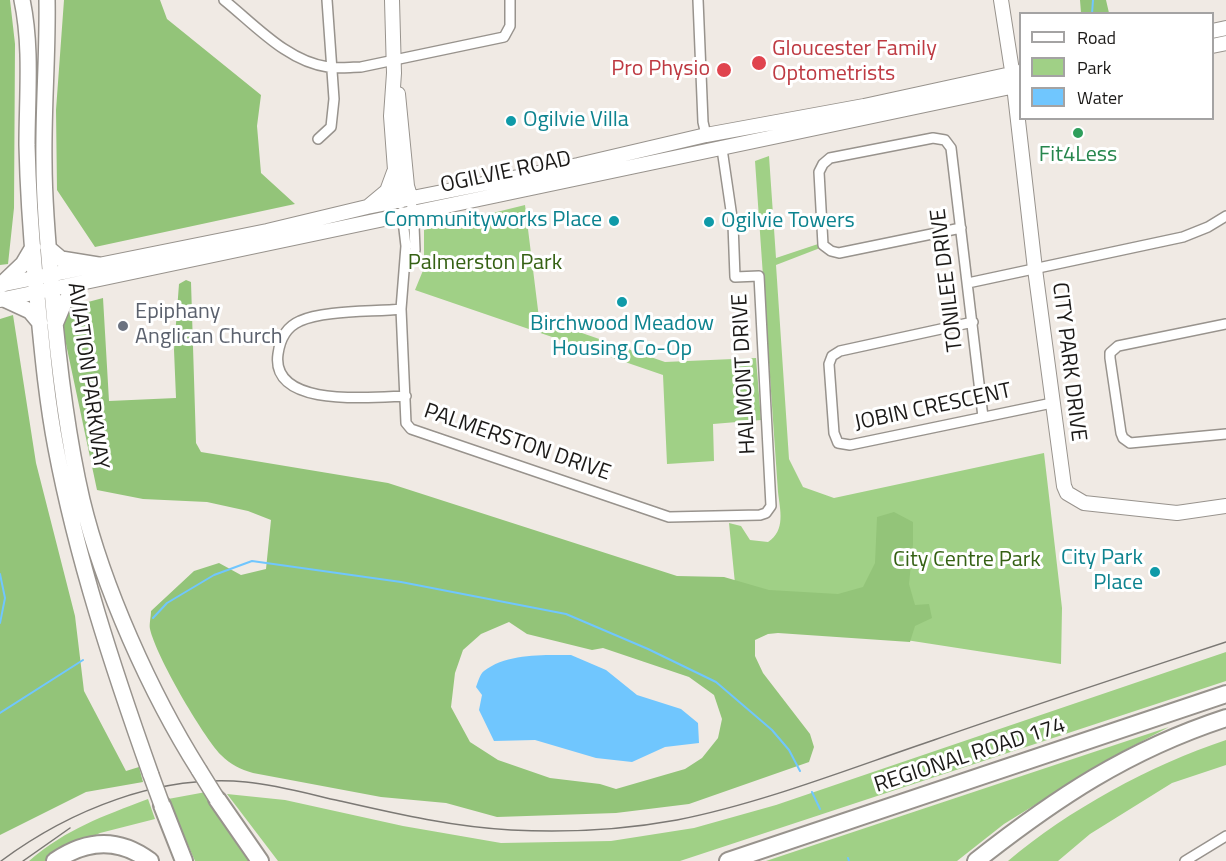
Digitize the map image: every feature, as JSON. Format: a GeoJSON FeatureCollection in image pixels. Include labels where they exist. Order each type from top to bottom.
{"type":"FeatureCollection","features":[{"type":"Feature","properties":{"kind":"highway","name":"REGIONAL ROAD 174"},"geometry":{"type":"LineString","coordinates":[[728,861],[1226,694]]}},
{"type":"Feature","properties":{"kind":"highway"},"geometry":{"type":"LineString","coordinates":[[976,861],[1029,819],[1098,775],[1155,746],[1226,718]]}},
{"type":"Feature","properties":{"kind":"highway"},"geometry":{"type":"LineString","coordinates":[[988,861],[1098,775]]}},
{"type":"Feature","properties":{"kind":"highway"},"geometry":{"type":"LineString","coordinates":[[217,799],[260,861]]}},
{"type":"Feature","properties":{"kind":"highway"},"geometry":{"type":"LineString","coordinates":[[162,805],[184,861]]}},
{"type":"Feature","properties":{"kind":"highway"},"geometry":{"type":"LineString","coordinates":[[55,861],[81,847],[103,844],[125,848],[150,861]]}},
{"type":"Feature","properties":{"kind":"main road","name":"AVIATION PARKWAY"},"geometry":{"type":"LineString","coordinates":[[22,0],[27,37],[27,147],[41,248],[47,324],[82,500],[94,539],[134,645],[181,740],[217,799]]}},
{"type":"Feature","properties":{"kind":"main road","name":"AVIATION PARKWAY"},"geometry":{"type":"LineString","coordinates":[[41,248],[48,0]]}},
{"type":"Feature","properties":{"kind":"main road"},"geometry":{"type":"LineString","coordinates":[[394,0],[391,116],[395,170],[405,200]]}},
{"type":"Feature","properties":{"kind":"main road","name":"CITY PARK DRIVE"},"geometry":{"type":"LineString","coordinates":[[1001,0],[1019,100]]}},
{"type":"Feature","properties":{"kind":"main road"},"geometry":{"type":"LineString","coordinates":[[394,66],[407,186],[405,200]]}},
{"type":"Feature","properties":{"kind":"main road","name":"OGILVIE ROAD"},"geometry":{"type":"LineString","coordinates":[[1,292],[44,283],[98,265],[267,231],[367,207],[578,165],[706,135],[1017,79]]}},
{"type":"Feature","properties":{"kind":"main road","name":"OGILVIE ROAD"},"geometry":{"type":"LineString","coordinates":[[44,283],[79,284],[722,149],[1017,79]]}},
{"type":"Feature","properties":{"kind":"main road","name":"CITY PARK DRIVE"},"geometry":{"type":"LineString","coordinates":[[1021,120],[1035,269],[1052,403],[1067,494],[1084,503],[1177,513],[1226,506]]}},
{"type":"Feature","properties":{"kind":"main road"},"geometry":{"type":"LineString","coordinates":[[367,207],[387,191],[395,170]]}},
{"type":"Feature","properties":{"kind":"main road"},"geometry":{"type":"LineString","coordinates":[[79,284],[47,324],[1,292],[23,264],[41,248],[61,259],[98,265]]}},
{"type":"Feature","properties":{"kind":"main road","name":"AVIATION PARKWAY"},"geometry":{"type":"LineString","coordinates":[[47,324],[44,368],[56,448],[77,542],[120,683],[162,805]]}},
{"type":"Feature","properties":{"kind":"street"},"geometry":{"type":"LineString","coordinates":[[224,0],[292,54],[314,64],[332,67],[394,66],[504,37],[510,26],[510,0]]}},
{"type":"Feature","properties":{"kind":"street"},"geometry":{"type":"LineString","coordinates":[[318,139],[331,127],[334,99],[327,0]]}},
{"type":"Feature","properties":{"kind":"street"},"geometry":{"type":"LineString","coordinates":[[698,0],[703,122],[706,135]]}},
{"type":"Feature","properties":{"kind":"street","name":"TONILEE DRIVE"},"geometry":{"type":"LineString","coordinates":[[961,228],[839,253],[831,251],[823,245],[819,172],[830,158],[933,138],[945,140],[951,148],[973,322],[983,417]]}},
{"type":"Feature","properties":{"kind":"street","name":"HALMONT DRIVE"},"geometry":{"type":"LineString","coordinates":[[722,149],[733,224],[735,277],[759,276],[770,470],[771,506],[766,513]]}},
{"type":"Feature","properties":{"kind":"street","name":"PALMERSTON DRIVE"},"geometry":{"type":"LineString","coordinates":[[405,200],[408,215],[401,309],[406,423],[411,429],[669,517],[766,513]]}},
{"type":"Feature","properties":{"kind":"street"},"geometry":{"type":"LineString","coordinates":[[968,283],[1183,237],[1208,227],[1226,216]]}},
{"type":"Feature","properties":{"kind":"street"},"geometry":{"type":"LineString","coordinates":[[401,309],[348,312],[300,321],[292,326],[282,338],[277,360],[281,376],[298,388],[315,394],[348,398],[406,396]]}},
{"type":"Feature","properties":{"kind":"street","name":"JOBIN CRESCENT"},"geometry":{"type":"LineString","coordinates":[[973,322],[840,351],[832,356],[829,364],[834,434],[838,442],[850,445],[1052,403]]}},
{"type":"Feature","properties":{"kind":"street"},"geometry":{"type":"LineString","coordinates":[[1226,324],[1118,346],[1110,353],[1121,433],[1130,443],[1226,434]]}},
{"type":"Feature","properties":{"kind":"street"},"geometry":{"type":"LineString","coordinates":[[1185,861],[1226,836]]}},
{"type":"Feature","properties":{"kind":"green space"},"geometry":{"type":"Polygon","coordinates":[[[0,0],[10,0],[15,44],[14,208],[8,264],[0,265],[0,0]]]}},
{"type":"Feature","properties":{"kind":"green space"},"geometry":{"type":"Polygon","coordinates":[[[64,0],[160,0],[167,19],[261,95],[257,126],[261,173],[295,204],[95,247],[57,190],[56,110],[64,0]]]}},
{"type":"Feature","properties":{"kind":"green space"},"geometry":{"type":"Polygon","coordinates":[[[1080,0],[1106,0],[1109,12],[1081,12],[1080,0]]]}},
{"type":"Feature","properties":{"kind":"green space","name":"City Centre Park"},"geometry":{"type":"Polygon","coordinates":[[[769,156],[776,258],[818,244],[820,248],[776,265],[789,459],[803,487],[834,498],[1044,453],[1062,608],[1061,664],[738,614],[729,523],[741,526],[750,540],[768,542],[780,526],[755,161],[769,156]]]}},
{"type":"Feature","properties":{"kind":"green space","name":"Palmerston Park"},"geometry":{"type":"Polygon","coordinates":[[[525,205],[539,318],[665,362],[756,358],[761,420],[713,424],[714,461],[667,464],[663,375],[415,290],[424,268],[424,230],[525,205]]]}},
{"type":"Feature","properties":{"kind":"green space"},"geometry":{"type":"Polygon","coordinates":[[[186,280],[191,282],[196,443],[201,452],[388,483],[677,576],[724,577],[769,590],[838,594],[863,587],[875,563],[877,517],[894,512],[913,522],[909,584],[915,605],[929,604],[932,618],[915,626],[910,642],[778,633],[768,634],[755,640],[755,656],[763,673],[810,734],[814,747],[809,762],[689,804],[616,813],[497,817],[446,803],[381,797],[253,773],[240,768],[221,755],[181,695],[154,641],[150,627],[151,611],[194,571],[219,563],[241,575],[266,569],[271,520],[248,511],[207,502],[143,499],[97,490],[62,325],[73,306],[103,298],[109,401],[176,398],[174,350],[179,284],[186,280]],[[509,622],[481,634],[463,650],[455,673],[451,707],[470,742],[498,760],[550,778],[600,784],[616,789],[685,769],[702,758],[718,738],[722,719],[714,695],[689,677],[603,648],[592,650],[527,634],[509,622]]]}},
{"type":"Feature","properties":{"kind":"green space"},"geometry":{"type":"Polygon","coordinates":[[[13,315],[36,463],[75,616],[84,691],[126,771],[139,767],[143,782],[86,792],[0,835],[0,319],[13,315]]]}},
{"type":"Feature","properties":{"kind":"green space"},"geometry":{"type":"Polygon","coordinates":[[[1226,652],[1226,681],[680,861],[278,861],[227,794],[285,800],[403,826],[501,843],[611,841],[694,828],[776,805],[1226,652]]]}},
{"type":"Feature","properties":{"kind":"green space"},"geometry":{"type":"Polygon","coordinates":[[[1169,727],[1114,756],[1004,824],[957,861],[766,861],[1169,727]]]}},
{"type":"Feature","properties":{"kind":"green space"},"geometry":{"type":"Polygon","coordinates":[[[1226,740],[1226,765],[1172,783],[1090,834],[1058,861],[1008,861],[1057,824],[1111,791],[1169,762],[1226,740]]]}},
{"type":"Feature","properties":{"kind":"green space"},"geometry":{"type":"Polygon","coordinates":[[[206,792],[253,861],[195,861],[168,799],[206,792]]]}},
{"type":"Feature","properties":{"kind":"green space"},"geometry":{"type":"Polygon","coordinates":[[[148,799],[155,819],[100,833],[46,861],[29,861],[71,832],[148,799]]]}},
{"type":"Feature","properties":{"kind":"water"},"geometry":{"type":"Polygon","coordinates":[[[571,655],[606,670],[637,695],[681,709],[698,723],[699,743],[665,747],[632,762],[596,758],[535,740],[494,741],[479,710],[482,695],[476,687],[483,672],[493,665],[515,658],[571,655]]]}},
{"type":"Feature","properties":{"kind":"waterway"},"geometry":{"type":"LineString","coordinates":[[1092,12],[1093,0]]}},
{"type":"Feature","properties":{"kind":"waterway"},"geometry":{"type":"LineString","coordinates":[[153,618],[167,603],[214,575],[252,561],[401,582],[566,614],[648,649],[716,682],[772,730],[789,750],[800,771]]}},
{"type":"Feature","properties":{"kind":"waterway"},"geometry":{"type":"LineString","coordinates":[[0,574],[5,598],[0,623]]}},
{"type":"Feature","properties":{"kind":"waterway"},"geometry":{"type":"LineString","coordinates":[[0,713],[83,660]]}},
{"type":"Feature","properties":{"kind":"waterway"},"geometry":{"type":"LineString","coordinates":[[812,792],[820,809]]}},
{"type":"Feature","properties":{"kind":"tram line"},"geometry":{"type":"LineString","coordinates":[[1,861],[56,826],[117,799],[148,790],[213,781],[270,785],[404,815],[489,828],[574,831],[677,820],[742,804],[807,784],[1226,642]]}},
{"type":"Feature","properties":{"kind":"tram line"},"geometry":{"type":"LineString","coordinates":[[23,861],[70,828]]}},
{"type":"Feature","properties":{"kind":"place","name":"Gloucester Family Optometrists"},"geometry":{"type":"Point","coordinates":[759,63]}},
{"type":"Feature","properties":{"kind":"place","name":"Pro Physio"},"geometry":{"type":"Point","coordinates":[724,70]}},
{"type":"Feature","properties":{"kind":"place","name":"Ogilvie Villa"},"geometry":{"type":"Point","coordinates":[511,121]}},
{"type":"Feature","properties":{"kind":"place","name":"Fit4Less"},"geometry":{"type":"Point","coordinates":[1078,133]}},
{"type":"Feature","properties":{"kind":"place","name":"Communityworks Place"},"geometry":{"type":"Point","coordinates":[614,221]}},
{"type":"Feature","properties":{"kind":"place","name":"Ogilvie Towers"},"geometry":{"type":"Point","coordinates":[709,222]}},
{"type":"Feature","properties":{"kind":"place","name":"Birchwood Meadow Housing Co-Op"},"geometry":{"type":"Point","coordinates":[622,302]}},
{"type":"Feature","properties":{"kind":"place","name":"Epiphany Anglican Church"},"geometry":{"type":"Point","coordinates":[123,326]}},
{"type":"Feature","properties":{"kind":"place","name":"City Park Place"},"geometry":{"type":"Point","coordinates":[1155,572]}}]}
